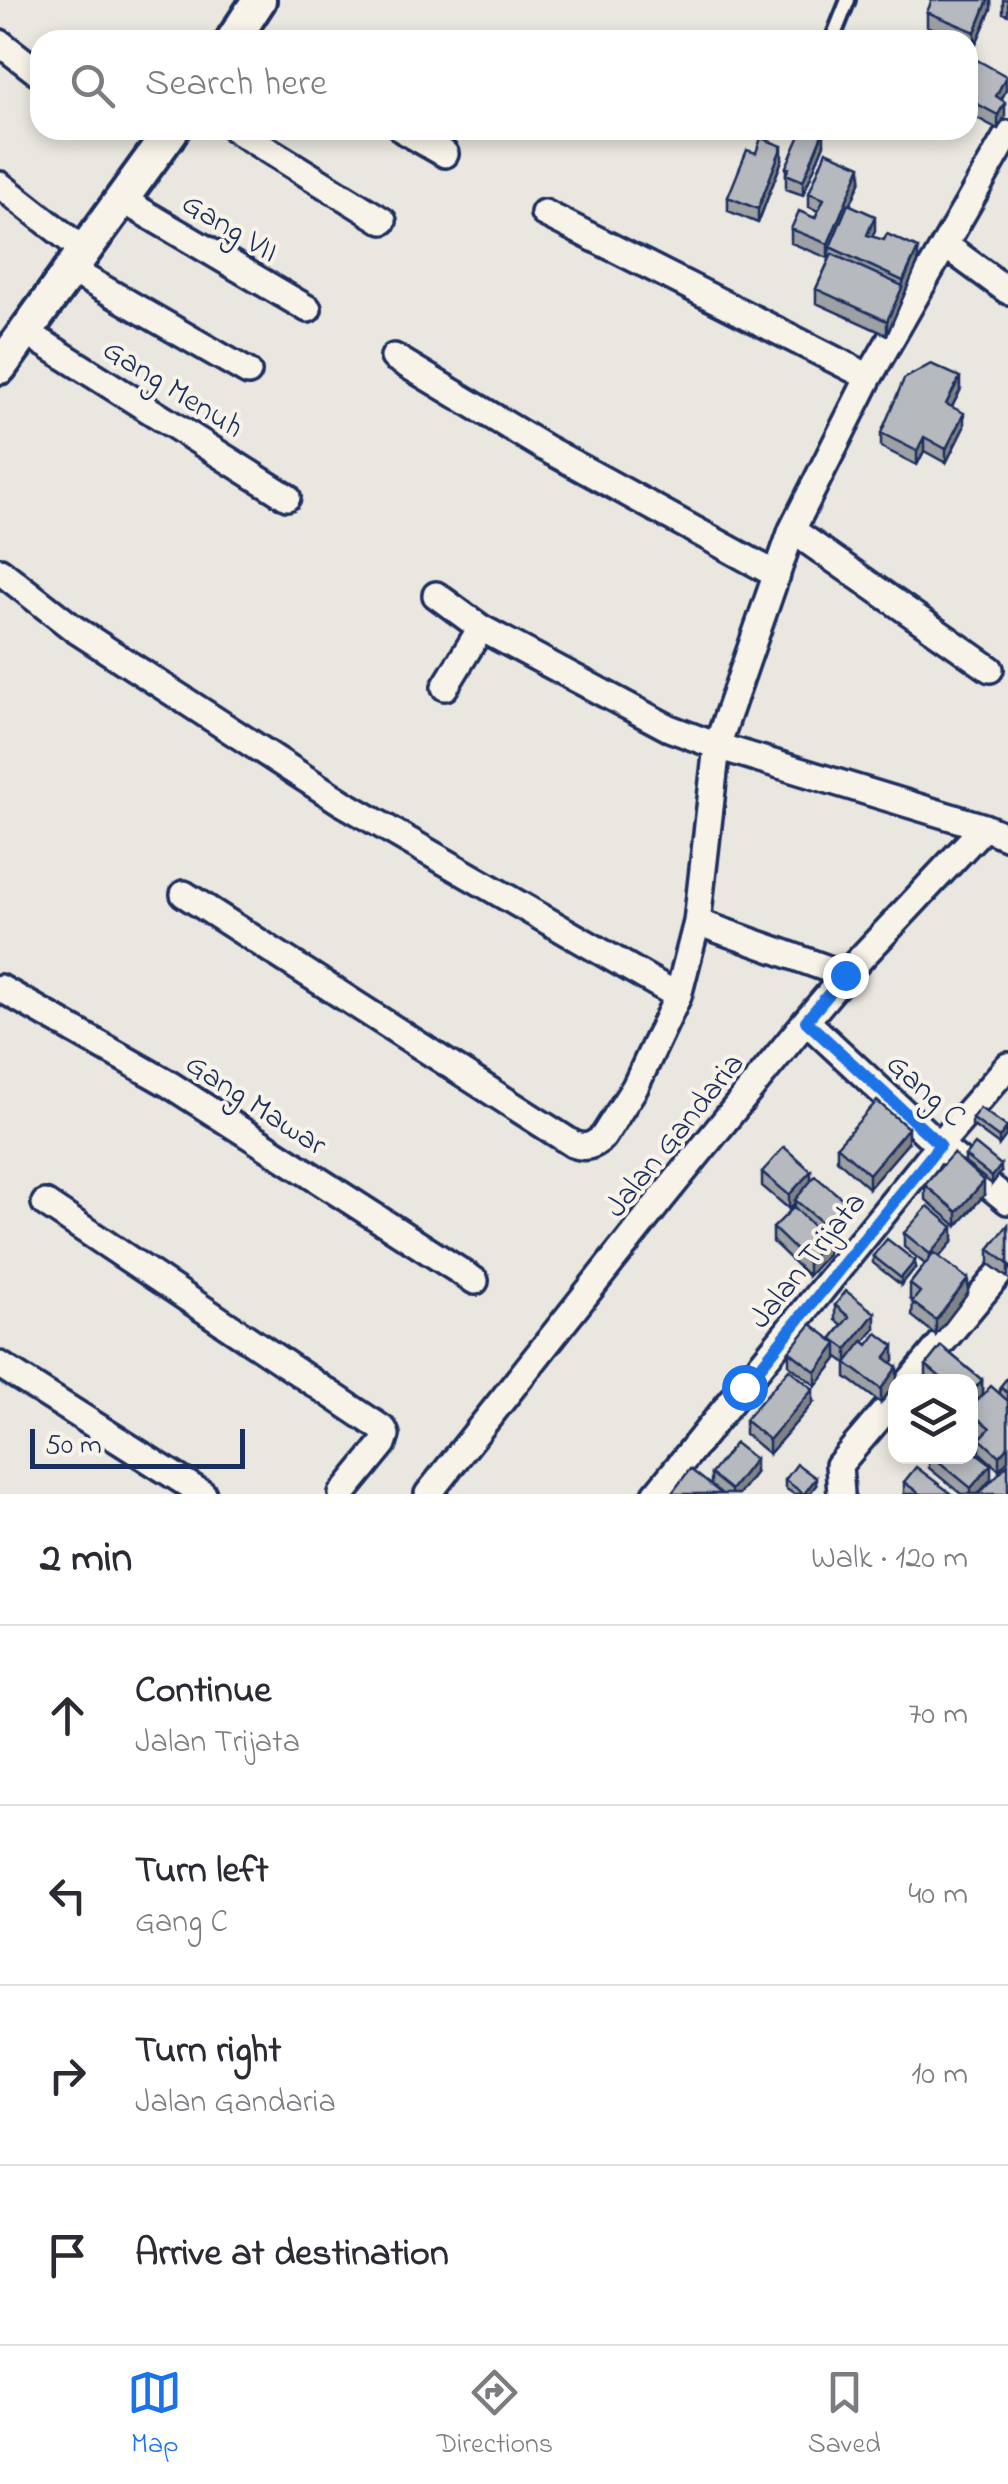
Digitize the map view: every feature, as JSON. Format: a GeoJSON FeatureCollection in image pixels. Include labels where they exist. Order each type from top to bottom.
{"type":"FeatureCollection","features":[{"type":"Feature","properties":{"kind":"street"},"geometry":{"type":"LineString","coordinates":[[0,43],[30,66]]}},
{"type":"Feature","properties":{"kind":"street"},"geometry":{"type":"LineString","coordinates":[[184,894],[580,1146],[589,1147],[603,1137],[635,1087],[678,996],[698,922],[717,746],[792,530],[868,377],[1008,134]]}},
{"type":"Feature","properties":{"kind":"street"},"geometry":{"type":"LineString","coordinates":[[0,367],[165,140]]}},
{"type":"Feature","properties":{"kind":"street"},"geometry":{"type":"LineString","coordinates":[[252,140],[383,221]]}},
{"type":"Feature","properties":{"kind":"street"},"geometry":{"type":"LineString","coordinates":[[420,140],[445,154]]}},
{"type":"Feature","properties":{"kind":"street"},"geometry":{"type":"LineString","coordinates":[[0,185],[78,260],[248,372]]}},
{"type":"Feature","properties":{"kind":"street","name":"Gang VII"},"geometry":{"type":"LineString","coordinates":[[121,199],[308,309]]}},
{"type":"Feature","properties":{"kind":"street"},"geometry":{"type":"LineString","coordinates":[[544,213],[868,377]]}},
{"type":"Feature","properties":{"kind":"street"},"geometry":{"type":"LineString","coordinates":[[945,245],[1008,291]]}},
{"type":"Feature","properties":{"kind":"street","name":"Gang Menuh"},"geometry":{"type":"LineString","coordinates":[[26,332],[286,497]]}},
{"type":"Feature","properties":{"kind":"street"},"geometry":{"type":"LineString","coordinates":[[394,357],[545,448],[776,576]]}},
{"type":"Feature","properties":{"kind":"street"},"geometry":{"type":"LineString","coordinates":[[792,530],[990,670]]}},
{"type":"Feature","properties":{"kind":"street"},"geometry":{"type":"LineString","coordinates":[[0,571],[73,628],[343,802],[678,996]]}},
{"type":"Feature","properties":{"kind":"street"},"geometry":{"type":"LineString","coordinates":[[436,595],[481,628],[669,728],[1008,837]]}},
{"type":"Feature","properties":{"kind":"street"},"geometry":{"type":"LineString","coordinates":[[445,687],[481,628]]}},
{"type":"Feature","properties":{"kind":"street","name":"Jalan Gandaria"},"geometry":{"type":"LineString","coordinates":[[428,1494],[806,1021],[984,827]]}},
{"type":"Feature","properties":{"kind":"street"},"geometry":{"type":"LineString","coordinates":[[698,922],[845,975]]}},
{"type":"Feature","properties":{"kind":"street","name":"Gang Mawar"},"geometry":{"type":"LineString","coordinates":[[0,988],[169,1084],[475,1281]]}},
{"type":"Feature","properties":{"kind":"street","name":"Gang C"},"geometry":{"type":"LineString","coordinates":[[806,1021],[940,1145],[1008,1201]]}},
{"type":"Feature","properties":{"kind":"street","name":"Jalan Trijata"},"geometry":{"type":"LineString","coordinates":[[656,1494],[1008,1066]]}},
{"type":"Feature","properties":{"kind":"street"},"geometry":{"type":"LineString","coordinates":[[45,1203],[384,1430],[383,1444],[342,1494]]}},
{"type":"Feature","properties":{"kind":"street"},"geometry":{"type":"LineString","coordinates":[[916,1374],[998,1275]]}},
{"type":"Feature","properties":{"kind":"street"},"geometry":{"type":"LineString","coordinates":[[0,1365],[203,1494]]}},
{"type":"Feature","properties":{"kind":"street"},"geometry":{"type":"LineString","coordinates":[[841,1494],[839,1465],[888,1407]]}},
{"type":"Feature","properties":{"kind":"lane"},"geometry":{"type":"LineString","coordinates":[[836,30],[848,0]]}},
{"type":"Feature","properties":{"kind":"building"},"geometry":{"type":"Polygon","coordinates":[[[932,0],[988,0],[976,30],[927,12],[932,0]]]}},
{"type":"Feature","properties":{"kind":"building"},"geometry":{"type":"Polygon","coordinates":[[[978,60],[1006,76],[996,96],[1005,102],[998,115],[978,104],[978,60]]]}},
{"type":"Feature","properties":{"kind":"building"},"geometry":{"type":"Polygon","coordinates":[[[760,140],[782,146],[758,209],[728,197],[747,150],[756,153],[760,140]]]}},
{"type":"Feature","properties":{"kind":"building"},"geometry":{"type":"Polygon","coordinates":[[[798,140],[820,140],[803,181],[786,174],[798,140]]]}},
{"type":"Feature","properties":{"kind":"building"},"geometry":{"type":"Polygon","coordinates":[[[826,151],[861,166],[828,244],[791,229],[799,211],[815,218],[824,199],[809,193],[826,151]]]}},
{"type":"Feature","properties":{"kind":"building"},"geometry":{"type":"Polygon","coordinates":[[[848,204],[875,216],[867,235],[884,240],[887,234],[918,248],[903,281],[830,247],[848,204]]]}},
{"type":"Feature","properties":{"kind":"building"},"geometry":{"type":"Polygon","coordinates":[[[832,254],[903,286],[887,321],[816,289],[832,254]]]}},
{"type":"Feature","properties":{"kind":"building"},"geometry":{"type":"Polygon","coordinates":[[[931,364],[960,377],[946,404],[964,413],[946,449],[924,437],[917,451],[881,433],[904,379],[931,364]]]}},
{"type":"Feature","properties":{"kind":"building"},"geometry":{"type":"Polygon","coordinates":[[[877,1101],[908,1128],[869,1174],[837,1146],[877,1101]]]}},
{"type":"Feature","properties":{"kind":"building"},"geometry":{"type":"Polygon","coordinates":[[[980,1108],[1007,1127],[999,1138],[972,1118],[980,1108]]]}},
{"type":"Feature","properties":{"kind":"building"},"geometry":{"type":"Polygon","coordinates":[[[975,1144],[1001,1165],[992,1177],[965,1156],[975,1144]]]}},
{"type":"Feature","properties":{"kind":"building"},"geometry":{"type":"Polygon","coordinates":[[[784,1147],[811,1171],[789,1195],[762,1172],[784,1147]]]}},
{"type":"Feature","properties":{"kind":"building"},"geometry":{"type":"Polygon","coordinates":[[[953,1153],[984,1181],[957,1212],[925,1185],[953,1153]]]}},
{"type":"Feature","properties":{"kind":"building"},"geometry":{"type":"Polygon","coordinates":[[[815,1176],[844,1200],[824,1224],[795,1200],[815,1176]]]}},
{"type":"Feature","properties":{"kind":"building"},"geometry":{"type":"Polygon","coordinates":[[[928,1206],[953,1227],[930,1254],[904,1233],[928,1206]]]}},
{"type":"Feature","properties":{"kind":"building"},"geometry":{"type":"Polygon","coordinates":[[[794,1207],[828,1240],[808,1262],[773,1228],[794,1207]]]}},
{"type":"Feature","properties":{"kind":"building"},"geometry":{"type":"Polygon","coordinates":[[[1008,1225],[1008,1264],[989,1249],[1008,1225]]]}},
{"type":"Feature","properties":{"kind":"building"},"geometry":{"type":"Polygon","coordinates":[[[887,1239],[915,1261],[901,1278],[873,1256],[887,1239]]]}},
{"type":"Feature","properties":{"kind":"building"},"geometry":{"type":"Polygon","coordinates":[[[934,1253],[968,1279],[936,1320],[912,1302],[920,1292],[910,1284],[934,1253]]]}},
{"type":"Feature","properties":{"kind":"building"},"geometry":{"type":"Polygon","coordinates":[[[846,1291],[875,1313],[847,1349],[832,1338],[849,1317],[835,1305],[846,1291]]]}},
{"type":"Feature","properties":{"kind":"building"},"geometry":{"type":"Polygon","coordinates":[[[811,1324],[837,1344],[816,1372],[789,1351],[811,1324]]]}},
{"type":"Feature","properties":{"kind":"building"},"geometry":{"type":"Polygon","coordinates":[[[877,1333],[894,1346],[885,1358],[897,1367],[888,1374],[881,1389],[846,1363],[863,1341],[868,1345],[877,1333]]]}},
{"type":"Feature","properties":{"kind":"building"},"geometry":{"type":"Polygon","coordinates":[[[941,1346],[975,1374],[937,1374],[926,1365],[941,1346]]]}},
{"type":"Feature","properties":{"kind":"building"},"geometry":{"type":"Polygon","coordinates":[[[789,1369],[813,1389],[769,1440],[745,1420],[789,1369]]]}},
{"type":"Feature","properties":{"kind":"building"},"geometry":{"type":"Polygon","coordinates":[[[1008,1377],[1008,1393],[1000,1387],[1008,1377]]]}},
{"type":"Feature","properties":{"kind":"building"},"geometry":{"type":"Polygon","coordinates":[[[991,1386],[1008,1401],[1008,1446],[999,1456],[980,1439],[990,1428],[978,1418],[978,1400],[991,1386]]]}},
{"type":"Feature","properties":{"kind":"building"},"geometry":{"type":"Polygon","coordinates":[[[735,1443],[755,1459],[731,1490],[711,1474],[735,1443]]]}},
{"type":"Feature","properties":{"kind":"building"},"geometry":{"type":"Polygon","coordinates":[[[978,1454],[991,1464],[971,1488],[942,1464],[978,1464],[978,1454]]]}},
{"type":"Feature","properties":{"kind":"building"},"geometry":{"type":"Polygon","coordinates":[[[797,1464],[816,1478],[804,1494],[785,1480],[797,1464]]]}},
{"type":"Feature","properties":{"kind":"building"},"geometry":{"type":"Polygon","coordinates":[[[1008,1464],[1008,1494],[979,1494],[1008,1464]]]}},
{"type":"Feature","properties":{"kind":"building"},"geometry":{"type":"Polygon","coordinates":[[[916,1467],[952,1494],[920,1494],[904,1482],[916,1467]]]}},
{"type":"Feature","properties":{"kind":"building"},"geometry":{"type":"Polygon","coordinates":[[[690,1469],[722,1494],[672,1493],[690,1469]]]}},
{"type":"Feature","properties":{"kind":"route"},"geometry":{"type":"LineString","coordinates":[[744,1387],[940,1145],[806,1021],[845,975]]}}]}
